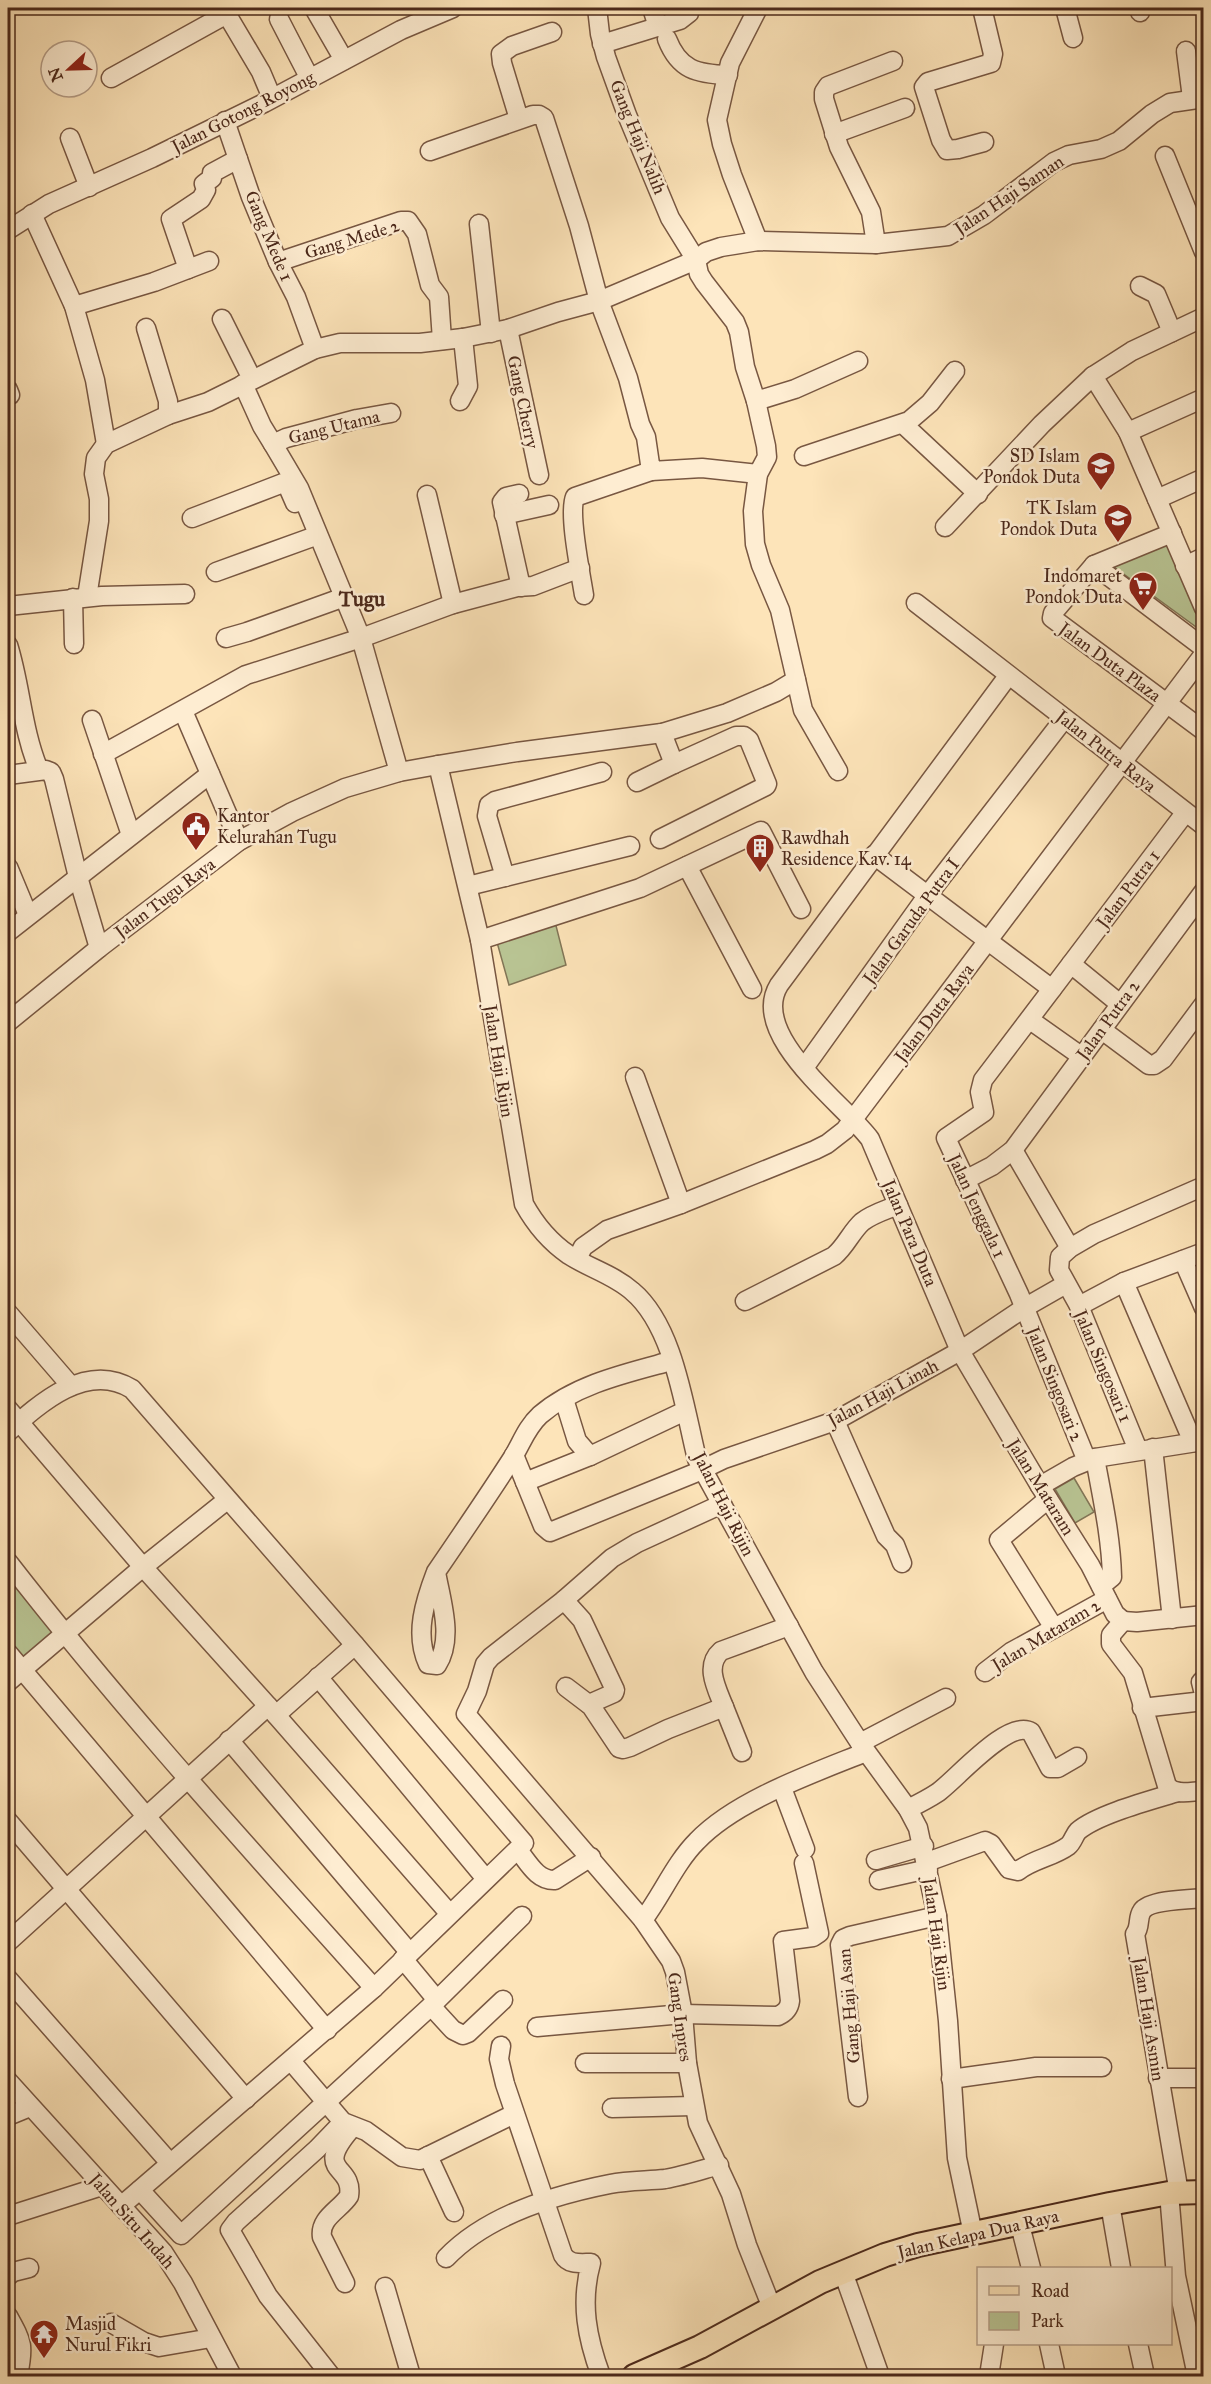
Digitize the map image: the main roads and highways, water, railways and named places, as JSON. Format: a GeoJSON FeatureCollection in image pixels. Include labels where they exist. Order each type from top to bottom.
{"type":"FeatureCollection","features":[{"type":"Feature","properties":{"kind":"main road","name":"Jalan Kelapa Dua Raya"},"geometry":{"type":"LineString","coordinates":[[649,2374],[843,2272],[918,2245],[1110,2204],[1174,2193],[1203,2192]]}},
{"type":"Feature","properties":{"kind":"place","name":"SD Islam Pondok Duta"},"geometry":{"type":"Point","coordinates":[1101,492]}},
{"type":"Feature","properties":{"kind":"place","name":"TK Islam Pondok Duta"},"geometry":{"type":"Point","coordinates":[1118,544]}},
{"type":"Feature","properties":{"kind":"place","name":"Indomaret Pondok Duta"},"geometry":{"type":"Point","coordinates":[1143,612]}},
{"type":"Feature","properties":{"kind":"place","name":"Kantor Kelurahan Tugu"},"geometry":{"type":"Point","coordinates":[196,852]}},
{"type":"Feature","properties":{"kind":"place","name":"Rawdhah Residence Kav. 14"},"geometry":{"type":"Point","coordinates":[760,874]}},
{"type":"Feature","properties":{"kind":"place","name":"Masjid Nurul Fikri"},"geometry":{"type":"Point","coordinates":[44,2360]}},
{"type":"Feature","properties":{"kind":"district","name":"Tugu"},"geometry":{"type":"Point","coordinates":[362,599]}}]}
